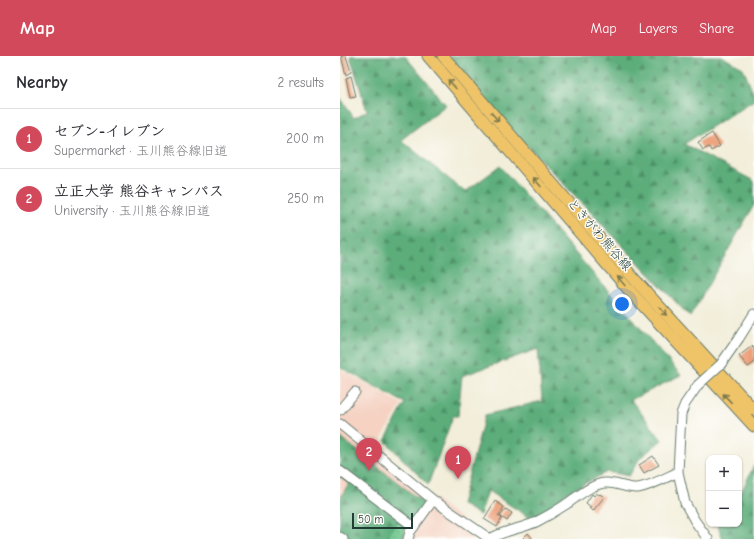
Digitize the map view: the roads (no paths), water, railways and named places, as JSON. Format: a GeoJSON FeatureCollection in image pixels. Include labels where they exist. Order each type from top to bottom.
{"type":"FeatureCollection","features":[{"type":"Feature","properties":{"kind":"main road","name":"ときがわ熊谷線"},"geometry":{"type":"LineString","coordinates":[[428,56],[628,289],[754,426]]}},
{"type":"Feature","properties":{"kind":"main road","name":"ときがわ熊谷線"},"geometry":{"type":"LineString","coordinates":[[443,56],[636,281],[754,410]]}},
{"type":"Feature","properties":{"kind":"street"},"geometry":{"type":"LineString","coordinates":[[708,539],[695,521],[685,502],[678,472],[681,414],[684,404],[698,385],[721,364],[754,314]]}},
{"type":"Feature","properties":{"kind":"street"},"geometry":{"type":"LineString","coordinates":[[340,410],[355,392]]}},
{"type":"Feature","properties":{"kind":"street"},"geometry":{"type":"LineString","coordinates":[[340,424],[433,500],[487,538],[536,522],[565,505],[579,494],[597,485],[605,483],[637,488],[678,472]]}},
{"type":"Feature","properties":{"kind":"street"},"geometry":{"type":"LineString","coordinates":[[340,471],[414,527]]}},
{"type":"Feature","properties":{"kind":"street"},"geometry":{"type":"LineString","coordinates":[[408,539],[414,527],[433,500]]}},
{"type":"Feature","properties":{"kind":"place","name":"立正大学 熊谷キャンパス"},"geometry":{"type":"Point","coordinates":[369,471]}},
{"type":"Feature","properties":{"kind":"place","name":"セブン-イレブン"},"geometry":{"type":"Point","coordinates":[458,479]}}]}
